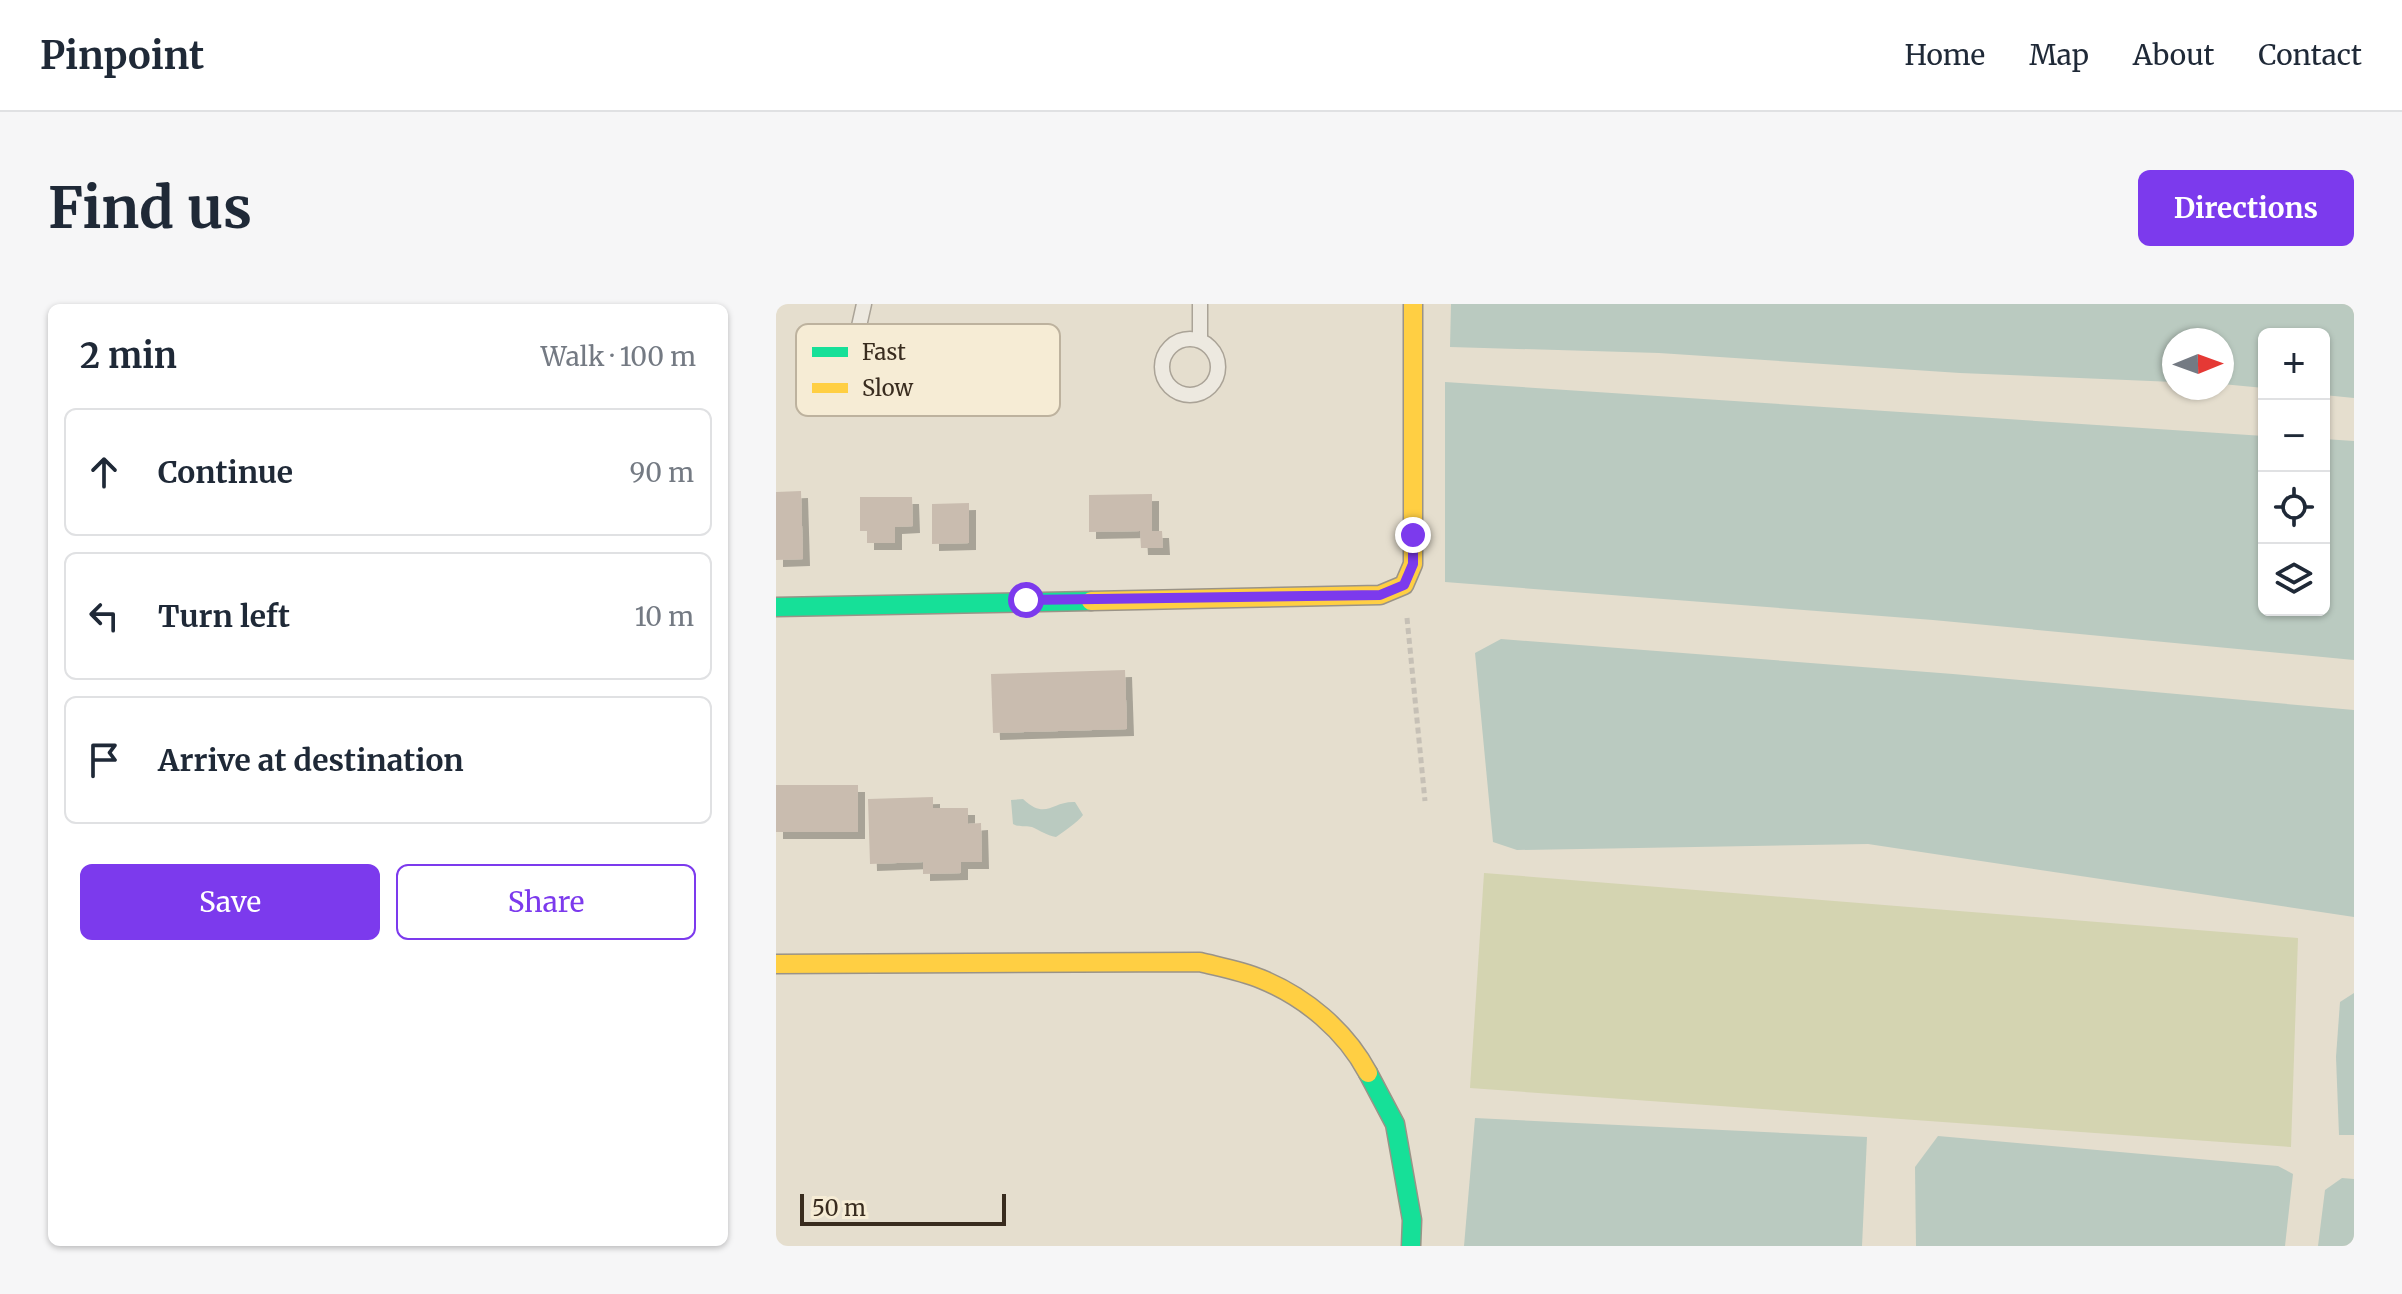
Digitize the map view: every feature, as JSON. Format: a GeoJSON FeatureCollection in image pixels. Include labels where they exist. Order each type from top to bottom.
{"type":"FeatureCollection","features":[{"type":"Feature","properties":{"kind":"street"},"geometry":{"type":"LineString","coordinates":[[776,607],[1380,595],[1404,585],[1413,564],[1413,304]]}},
{"type":"Feature","properties":{"kind":"street"},"geometry":{"type":"LineString","coordinates":[[776,964],[1200,962],[1260,978],[1315,1008],[1361,1060],[1395,1124],[1412,1220],[1411,1246]]}},
{"type":"Feature","properties":{"kind":"lane"},"geometry":{"type":"LineString","coordinates":[[860,324],[864,304]]}},
{"type":"Feature","properties":{"kind":"lane"},"geometry":{"type":"LineString","coordinates":[[1200,304],[1200,340],[1218,360],[1216,378],[1212,385],[1196,395],[1177,392],[1164,379],[1162,360],[1166,351],[1182,339],[1200,340]]}},
{"type":"Feature","properties":{"kind":"path"},"geometry":{"type":"LineString","coordinates":[[1404,585],[1425,801]]}},
{"type":"Feature","properties":{"kind":"green space"},"geometry":{"type":"Polygon","coordinates":[[[1484,873],[2298,938],[2291,1147],[1470,1088],[1484,873]]]}},
{"type":"Feature","properties":{"kind":"shaded area"},"geometry":{"type":"Polygon","coordinates":[[[1451,304],[2354,304],[2354,398],[2330,396],[2330,328],[2258,328],[2258,387],[2234,385],[2234,328],[2162,328],[2162,381],[1960,373],[1659,353],[1450,347],[1451,304]]]}},
{"type":"Feature","properties":{"kind":"shaded area"},"geometry":{"type":"Polygon","coordinates":[[[1445,382],[2258,436],[2258,616],[2330,616],[2330,439],[2354,441],[2354,660],[1933,620],[1445,582],[1445,382]]]}},
{"type":"Feature","properties":{"kind":"shaded area"},"geometry":{"type":"Polygon","coordinates":[[[1501,639],[1953,674],[2354,710],[2354,917],[1868,844],[1517,850],[1493,842],[1475,653],[1501,639]]]}},
{"type":"Feature","properties":{"kind":"shaded area"},"geometry":{"type":"Polygon","coordinates":[[[1023,799],[1038,809],[1075,802],[1083,815],[1056,837],[1052,836],[1032,827],[1013,824],[1011,800],[1023,799]]]}},
{"type":"Feature","properties":{"kind":"shaded area"},"geometry":{"type":"Polygon","coordinates":[[[2354,993],[2354,1135],[2339,1135],[2336,1057],[2340,1002],[2354,993]]]}},
{"type":"Feature","properties":{"kind":"shaded area"},"geometry":{"type":"Polygon","coordinates":[[[1475,1118],[1867,1137],[1862,1246],[1464,1246],[1475,1118]]]}},
{"type":"Feature","properties":{"kind":"shaded area"},"geometry":{"type":"Polygon","coordinates":[[[1938,1136],[2278,1166],[2293,1174],[2285,1246],[1916,1246],[1915,1167],[1938,1136]]]}},
{"type":"Feature","properties":{"kind":"shaded area"},"geometry":{"type":"Polygon","coordinates":[[[2342,1178],[2354,1179],[2354,1246],[2318,1246],[2325,1190],[2342,1178]]]}},
{"type":"Feature","properties":{"kind":"building"},"geometry":{"type":"Polygon","coordinates":[[[801,491],[803,559],[776,560],[776,492],[801,491]]]}},
{"type":"Feature","properties":{"kind":"building"},"geometry":{"type":"Polygon","coordinates":[[[1152,494],[1152,531],[1162,531],[1163,548],[1141,548],[1140,531],[1089,532],[1089,495],[1152,494]]]}},
{"type":"Feature","properties":{"kind":"building"},"geometry":{"type":"Polygon","coordinates":[[[860,497],[912,497],[913,526],[895,527],[895,543],[867,543],[867,531],[860,531],[860,497]]]}},
{"type":"Feature","properties":{"kind":"building"},"geometry":{"type":"Polygon","coordinates":[[[969,503],[969,543],[932,544],[932,504],[969,503]]]}},
{"type":"Feature","properties":{"kind":"building"},"geometry":{"type":"Polygon","coordinates":[[[1125,670],[1127,729],[993,733],[991,674],[1125,670]]]}},
{"type":"Feature","properties":{"kind":"building"},"geometry":{"type":"Polygon","coordinates":[[[776,785],[858,785],[858,832],[776,832],[776,785]]]}},
{"type":"Feature","properties":{"kind":"building"},"geometry":{"type":"Polygon","coordinates":[[[933,797],[933,808],[968,808],[968,824],[981,823],[982,862],[961,862],[961,873],[923,874],[923,862],[870,864],[868,799],[933,797]]]}},
{"type":"Feature","properties":{"kind":"traffic: fast"},"geometry":{"type":"LineString","coordinates":[[776,607],[1091,601]]}},
{"type":"Feature","properties":{"kind":"traffic: fast"},"geometry":{"type":"LineString","coordinates":[[1368,1073],[1395,1124],[1412,1220],[1411,1246]]}},
{"type":"Feature","properties":{"kind":"traffic: slow"},"geometry":{"type":"LineString","coordinates":[[1091,601],[1380,595],[1404,585],[1413,564],[1413,304]]}},
{"type":"Feature","properties":{"kind":"traffic: slow"},"geometry":{"type":"LineString","coordinates":[[776,964],[1200,962],[1254,976],[1293,995],[1336,1029],[1368,1073]]}},
{"type":"Feature","properties":{"kind":"route"},"geometry":{"type":"LineString","coordinates":[[1026,600],[1380,595],[1404,585],[1413,564],[1413,535]]}}]}
